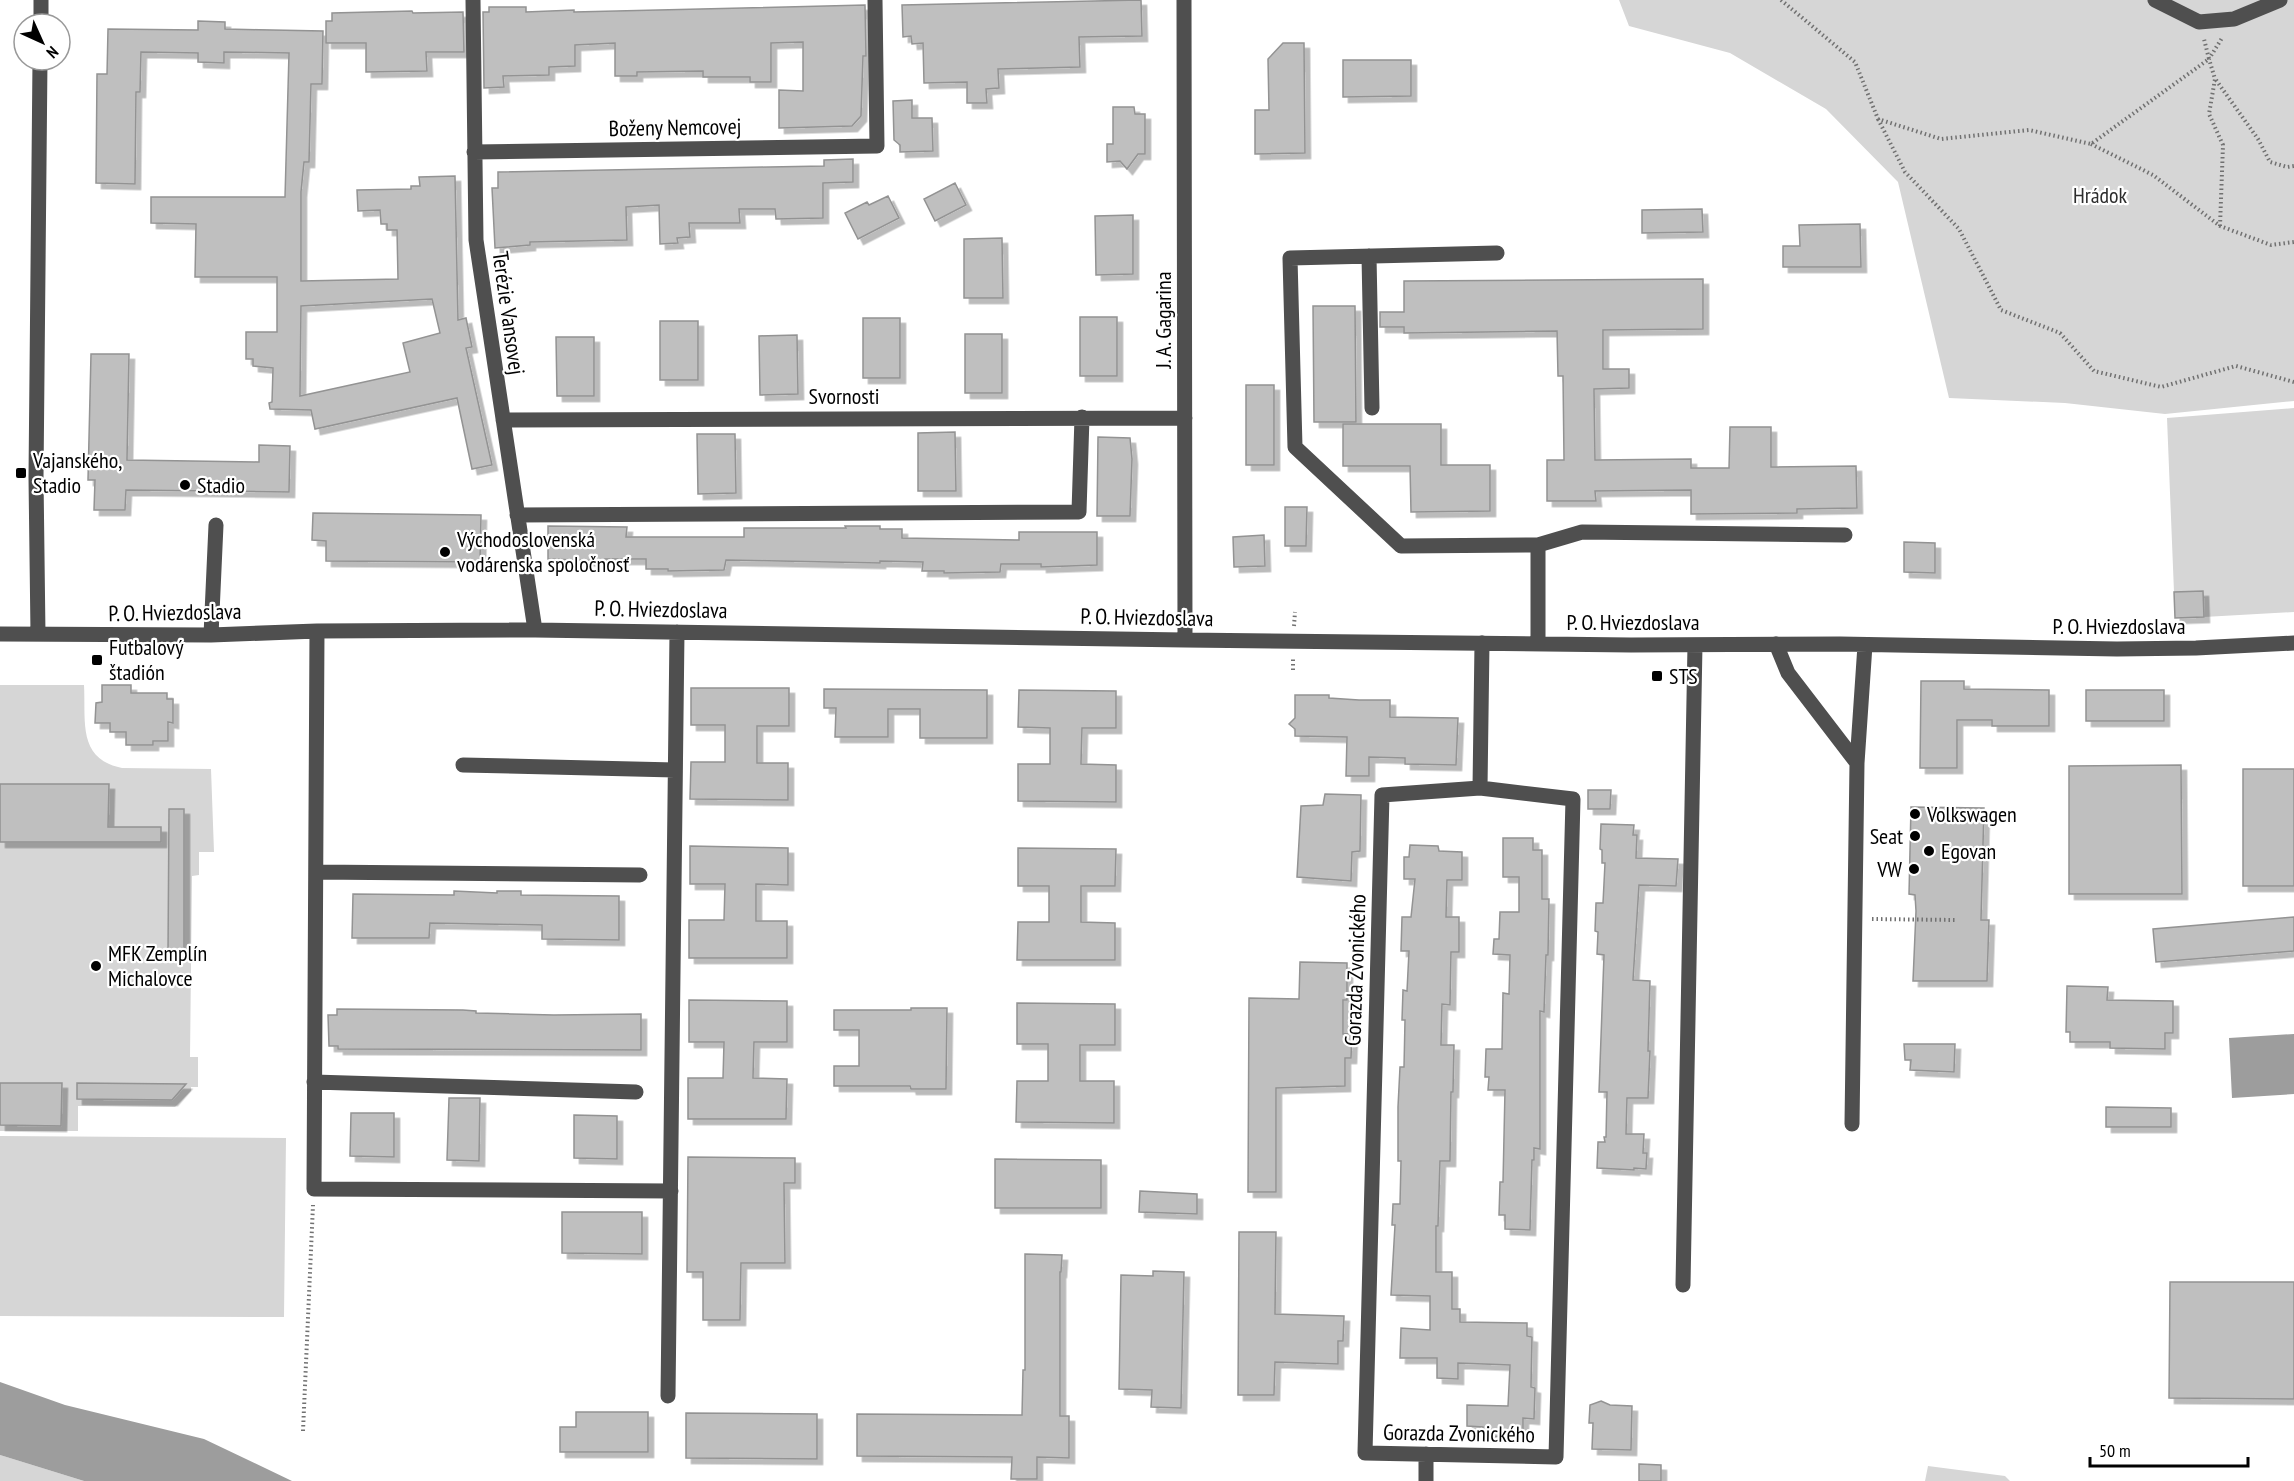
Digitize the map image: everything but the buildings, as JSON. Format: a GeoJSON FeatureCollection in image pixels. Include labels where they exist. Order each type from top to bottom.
{"type":"FeatureCollection","features":[{"type":"Feature","properties":{"kind":"street","name":"Terézie Vansovej"},"geometry":{"type":"LineString","coordinates":[[473,0],[476,240],[535,630]]}},
{"type":"Feature","properties":{"kind":"street","name":"Boženy Nemcovej"},"geometry":{"type":"LineString","coordinates":[[474,152],[877,146],[875,0]]}},
{"type":"Feature","properties":{"kind":"street","name":"J. A. Gagarina"},"geometry":{"type":"LineString","coordinates":[[1184,0],[1185,640]]}},
{"type":"Feature","properties":{"kind":"street"},"geometry":{"type":"LineString","coordinates":[[2155,0],[2199,21],[2234,19],[2280,0]]}},
{"type":"Feature","properties":{"kind":"street"},"geometry":{"type":"LineString","coordinates":[[38,634],[36,465],[40,72]]}},
{"type":"Feature","properties":{"kind":"street"},"geometry":{"type":"LineString","coordinates":[[1497,253],[1290,258],[1295,447],[1401,546],[1538,544],[1582,532],[1845,534]]}},
{"type":"Feature","properties":{"kind":"street"},"geometry":{"type":"LineString","coordinates":[[1369,256],[1372,408]]}},
{"type":"Feature","properties":{"kind":"street"},"geometry":{"type":"LineString","coordinates":[[517,516],[1079,512],[1082,417]]}},
{"type":"Feature","properties":{"kind":"street","name":"Svornosti"},"geometry":{"type":"LineString","coordinates":[[502,420],[1185,418]]}},
{"type":"Feature","properties":{"kind":"street"},"geometry":{"type":"LineString","coordinates":[[211,635],[216,525]]}},
{"type":"Feature","properties":{"kind":"street"},"geometry":{"type":"LineString","coordinates":[[1538,544],[1538,644]]}},
{"type":"Feature","properties":{"kind":"street","name":"P. O. Hviezdoslava"},"geometry":{"type":"LineString","coordinates":[[0,634],[211,635],[317,631],[535,630],[1185,640],[2117,649],[2294,643]]}},
{"type":"Feature","properties":{"kind":"street"},"geometry":{"type":"LineString","coordinates":[[317,631],[314,1189],[671,1191]]}},
{"type":"Feature","properties":{"kind":"street"},"geometry":{"type":"LineString","coordinates":[[668,1396],[677,632]]}},
{"type":"Feature","properties":{"kind":"street"},"geometry":{"type":"LineString","coordinates":[[1480,788],[1482,643]]}},
{"type":"Feature","properties":{"kind":"street"},"geometry":{"type":"LineString","coordinates":[[1776,644],[1788,673],[1857,763]]}},
{"type":"Feature","properties":{"kind":"street"},"geometry":{"type":"LineString","coordinates":[[1683,1285],[1695,645]]}},
{"type":"Feature","properties":{"kind":"street"},"geometry":{"type":"LineString","coordinates":[[1852,1124],[1857,763],[1865,645]]}},
{"type":"Feature","properties":{"kind":"street"},"geometry":{"type":"LineString","coordinates":[[463,765],[675,770]]}},
{"type":"Feature","properties":{"kind":"street","name":"Gorazda Zvonického"},"geometry":{"type":"LineString","coordinates":[[1480,788],[1573,799],[1556,1457],[1365,1453],[1382,795],[1480,788]]}},
{"type":"Feature","properties":{"kind":"street"},"geometry":{"type":"LineString","coordinates":[[315,872],[640,876]]}},
{"type":"Feature","properties":{"kind":"street"},"geometry":{"type":"LineString","coordinates":[[314,1082],[636,1092]]}},
{"type":"Feature","properties":{"kind":"street"},"geometry":{"type":"LineString","coordinates":[[1426,1454],[1426,1481]]}},
{"type":"Feature","properties":{"kind":"path"},"geometry":{"type":"LineString","coordinates":[[1781,0],[1855,62],[1878,119],[1905,172],[1959,229],[2001,310],[2060,333],[2094,371],[2161,387],[2236,366],[2294,382]]}},
{"type":"Feature","properties":{"kind":"path"},"geometry":{"type":"LineString","coordinates":[[2091,144],[2209,59],[2234,19]]}},
{"type":"Feature","properties":{"kind":"path"},"geometry":{"type":"LineString","coordinates":[[2209,59],[2215,79],[2258,139],[2270,162],[2287,168],[2294,166]]}},
{"type":"Feature","properties":{"kind":"path"},"geometry":{"type":"LineString","coordinates":[[2215,79],[2209,114],[2223,145],[2220,226]]}},
{"type":"Feature","properties":{"kind":"path"},"geometry":{"type":"LineString","coordinates":[[1878,119],[1941,139],[2029,130],[2091,144],[2153,175],[2220,226],[2271,245],[2294,242]]}},
{"type":"Feature","properties":{"kind":"path"},"geometry":{"type":"LineString","coordinates":[[1855,919],[1956,920]]}},
{"type":"Feature","properties":{"kind":"path"},"geometry":{"type":"LineString","coordinates":[[303,1431],[314,1189]]}},
{"type":"Feature","properties":{"kind":"green space","name":"Hrádok"},"geometry":{"type":"Polygon","coordinates":[[[1619,0],[2294,0],[2294,401],[2165,414],[2065,403],[1949,398],[1898,182],[1826,109],[1730,53],[1629,26],[1619,0]]]}},
{"type":"Feature","properties":{"kind":"green space"},"geometry":{"type":"Polygon","coordinates":[[[2294,408],[2294,612],[2204,617],[2203,591],[2174,592],[2167,418],[2294,408]]]}},
{"type":"Feature","properties":{"kind":"green space","name":"MFK Zemplín Michalovce"},"geometry":{"type":"Polygon","coordinates":[[[0,685],[84,685],[87,737],[97,756],[108,763],[122,768],[211,769],[214,852],[199,852],[199,875],[192,876],[190,1057],[198,1057],[198,1087],[191,1087],[191,1091],[175,1107],[78,1106],[78,1131],[0,1131],[0,685]]]}},
{"type":"Feature","properties":{"kind":"green space"},"geometry":{"type":"Polygon","coordinates":[[[0,1136],[286,1138],[284,1317],[0,1316],[0,1136]]]}},
{"type":"Feature","properties":{"kind":"green space"},"geometry":{"type":"Polygon","coordinates":[[[0,1455],[84,1481],[0,1481],[0,1455]]]}},
{"type":"Feature","properties":{"kind":"green space"},"geometry":{"type":"Polygon","coordinates":[[[1928,1466],[2005,1476],[2010,1481],[1925,1481],[1928,1466]]]}},
{"type":"Feature","properties":{"kind":"shaded area"},"geometry":{"type":"Polygon","coordinates":[[[2294,1034],[2294,1094],[2232,1098],[2229,1038],[2294,1034]]]}},
{"type":"Feature","properties":{"kind":"shaded area"},"geometry":{"type":"Polygon","coordinates":[[[0,1382],[65,1405],[204,1439],[292,1481],[84,1481],[0,1455],[0,1382]]]}},
{"type":"Feature","properties":{"kind":"place","name":"Vajanského, Stadio"},"geometry":{"type":"Point","coordinates":[21,473]}},
{"type":"Feature","properties":{"kind":"place","name":"Stadio"},"geometry":{"type":"Point","coordinates":[185,485]}},
{"type":"Feature","properties":{"kind":"place","name":"Východoslovenská vodárenska spoločnosť"},"geometry":{"type":"Point","coordinates":[445,552]}},
{"type":"Feature","properties":{"kind":"place","name":"Futbalový štadión"},"geometry":{"type":"Point","coordinates":[97,660]}},
{"type":"Feature","properties":{"kind":"place","name":"STS"},"geometry":{"type":"Point","coordinates":[1657,676]}},
{"type":"Feature","properties":{"kind":"place","name":"Volkswagen"},"geometry":{"type":"Point","coordinates":[1915,814]}},
{"type":"Feature","properties":{"kind":"place","name":"Seat"},"geometry":{"type":"Point","coordinates":[1915,836]}},
{"type":"Feature","properties":{"kind":"place","name":"Egovan"},"geometry":{"type":"Point","coordinates":[1929,851]}},
{"type":"Feature","properties":{"kind":"place","name":"VW"},"geometry":{"type":"Point","coordinates":[1914,869]}},
{"type":"Feature","properties":{"kind":"place","name":"MFK Zemplín Michalovce"},"geometry":{"type":"Point","coordinates":[96,966]}}]}
